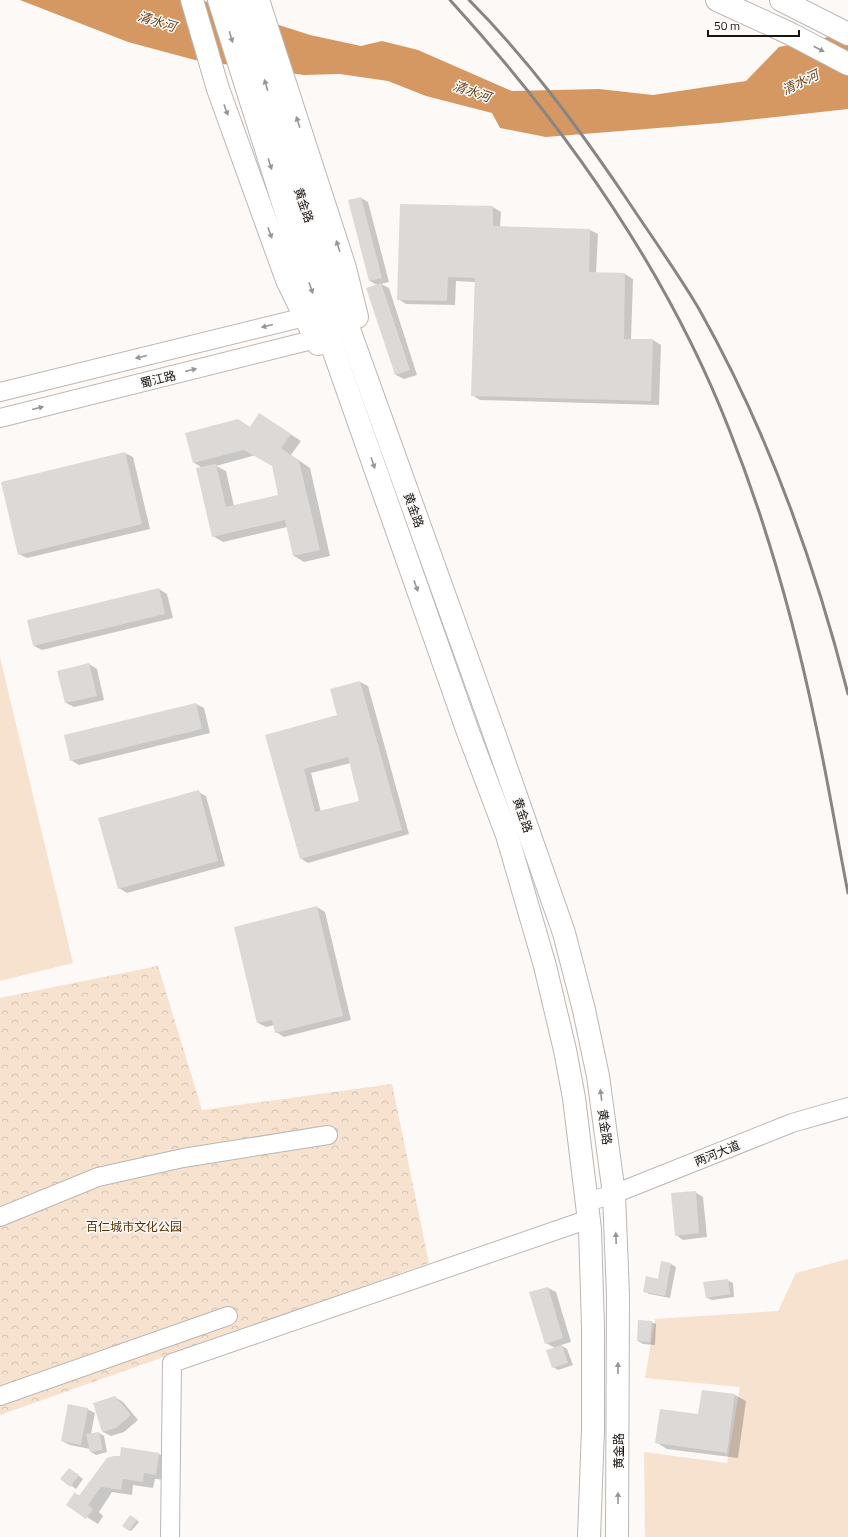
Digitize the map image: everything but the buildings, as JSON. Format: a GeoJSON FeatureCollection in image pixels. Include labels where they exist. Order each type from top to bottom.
{"type":"FeatureCollection","features":[{"type":"Feature","properties":{"kind":"main road"},"geometry":{"type":"LineString","coordinates":[[192,0],[213,73],[287,280],[364,437]]}},
{"type":"Feature","properties":{"kind":"main road"},"geometry":{"type":"LineString","coordinates":[[219,0],[268,125]]}},
{"type":"Feature","properties":{"kind":"main road"},"geometry":{"type":"LineString","coordinates":[[241,0],[268,125]]}},
{"type":"Feature","properties":{"kind":"main road"},"geometry":{"type":"LineString","coordinates":[[258,0],[345,268],[381,420]]}},
{"type":"Feature","properties":{"kind":"main road"},"geometry":{"type":"LineString","coordinates":[[717,0],[791,34],[848,64]]}},
{"type":"Feature","properties":{"kind":"main road"},"geometry":{"type":"LineString","coordinates":[[781,0],[848,34]]}},
{"type":"Feature","properties":{"kind":"main road","name":"黄金路"},"geometry":{"type":"LineString","coordinates":[[268,125],[300,194],[381,420],[564,933],[584,1010],[598,1076],[614,1194],[618,1296],[617,1537]]}},
{"type":"Feature","properties":{"kind":"main road","name":"黄金路"},"geometry":{"type":"LineString","coordinates":[[268,125],[296,244],[468,732],[507,835],[526,899],[565,1050],[574,1098],[588,1211],[593,1327],[593,1429],[589,1537]]}},
{"type":"Feature","properties":{"kind":"street","name":"蜀江路"},"geometry":{"type":"LineString","coordinates":[[0,392],[305,317]]}},
{"type":"Feature","properties":{"kind":"street","name":"蜀江路"},"geometry":{"type":"LineString","coordinates":[[0,418],[316,339]]}},
{"type":"Feature","properties":{"kind":"street","name":"两河大道"},"geometry":{"type":"LineString","coordinates":[[170,1537],[172,1363],[588,1211],[614,1194],[792,1123],[848,1107]]}},
{"type":"Feature","properties":{"kind":"street"},"geometry":{"type":"LineString","coordinates":[[0,1217],[98,1177],[183,1158],[328,1135]]}},
{"type":"Feature","properties":{"kind":"street"},"geometry":{"type":"LineString","coordinates":[[0,1396],[228,1316]]}},
{"type":"Feature","properties":{"kind":"green space"},"geometry":{"type":"Polygon","coordinates":[[[0,657],[73,963],[0,981],[0,657]]]}},
{"type":"Feature","properties":{"kind":"green space","name":"百仁城市文化公园"},"geometry":{"type":"Polygon","coordinates":[[[158,966],[202,1110],[392,1084],[429,1263],[0,1415],[0,998],[158,966]]]}},
{"type":"Feature","properties":{"kind":"green space"},"geometry":{"type":"Polygon","coordinates":[[[848,1259],[848,1537],[645,1537],[644,1452],[727,1463],[740,1387],[645,1378],[655,1319],[778,1311],[796,1273],[848,1259]]]}},
{"type":"Feature","properties":{"kind":"water","name":"清水河"},"geometry":{"type":"Polygon","coordinates":[[[20,0],[201,0],[310,35],[361,46],[382,41],[418,50],[512,91],[599,89],[653,95],[746,81],[779,47],[848,33],[848,109],[720,123],[546,137],[500,128],[492,113],[426,96],[388,81],[340,74],[304,75],[195,60],[128,42],[20,0]]]}},
{"type":"Feature","properties":{"kind":"railway"},"geometry":{"type":"LineString","coordinates":[[450,0],[533,98],[572,149],[609,202],[644,257],[704,370],[743,465],[779,576],[808,688],[848,893]]}},
{"type":"Feature","properties":{"kind":"railway"},"geometry":{"type":"LineString","coordinates":[[469,0],[491,22],[532,69],[570,119],[624,195],[699,309],[724,355],[746,401],[786,497],[820,594],[848,694]]}}]}
